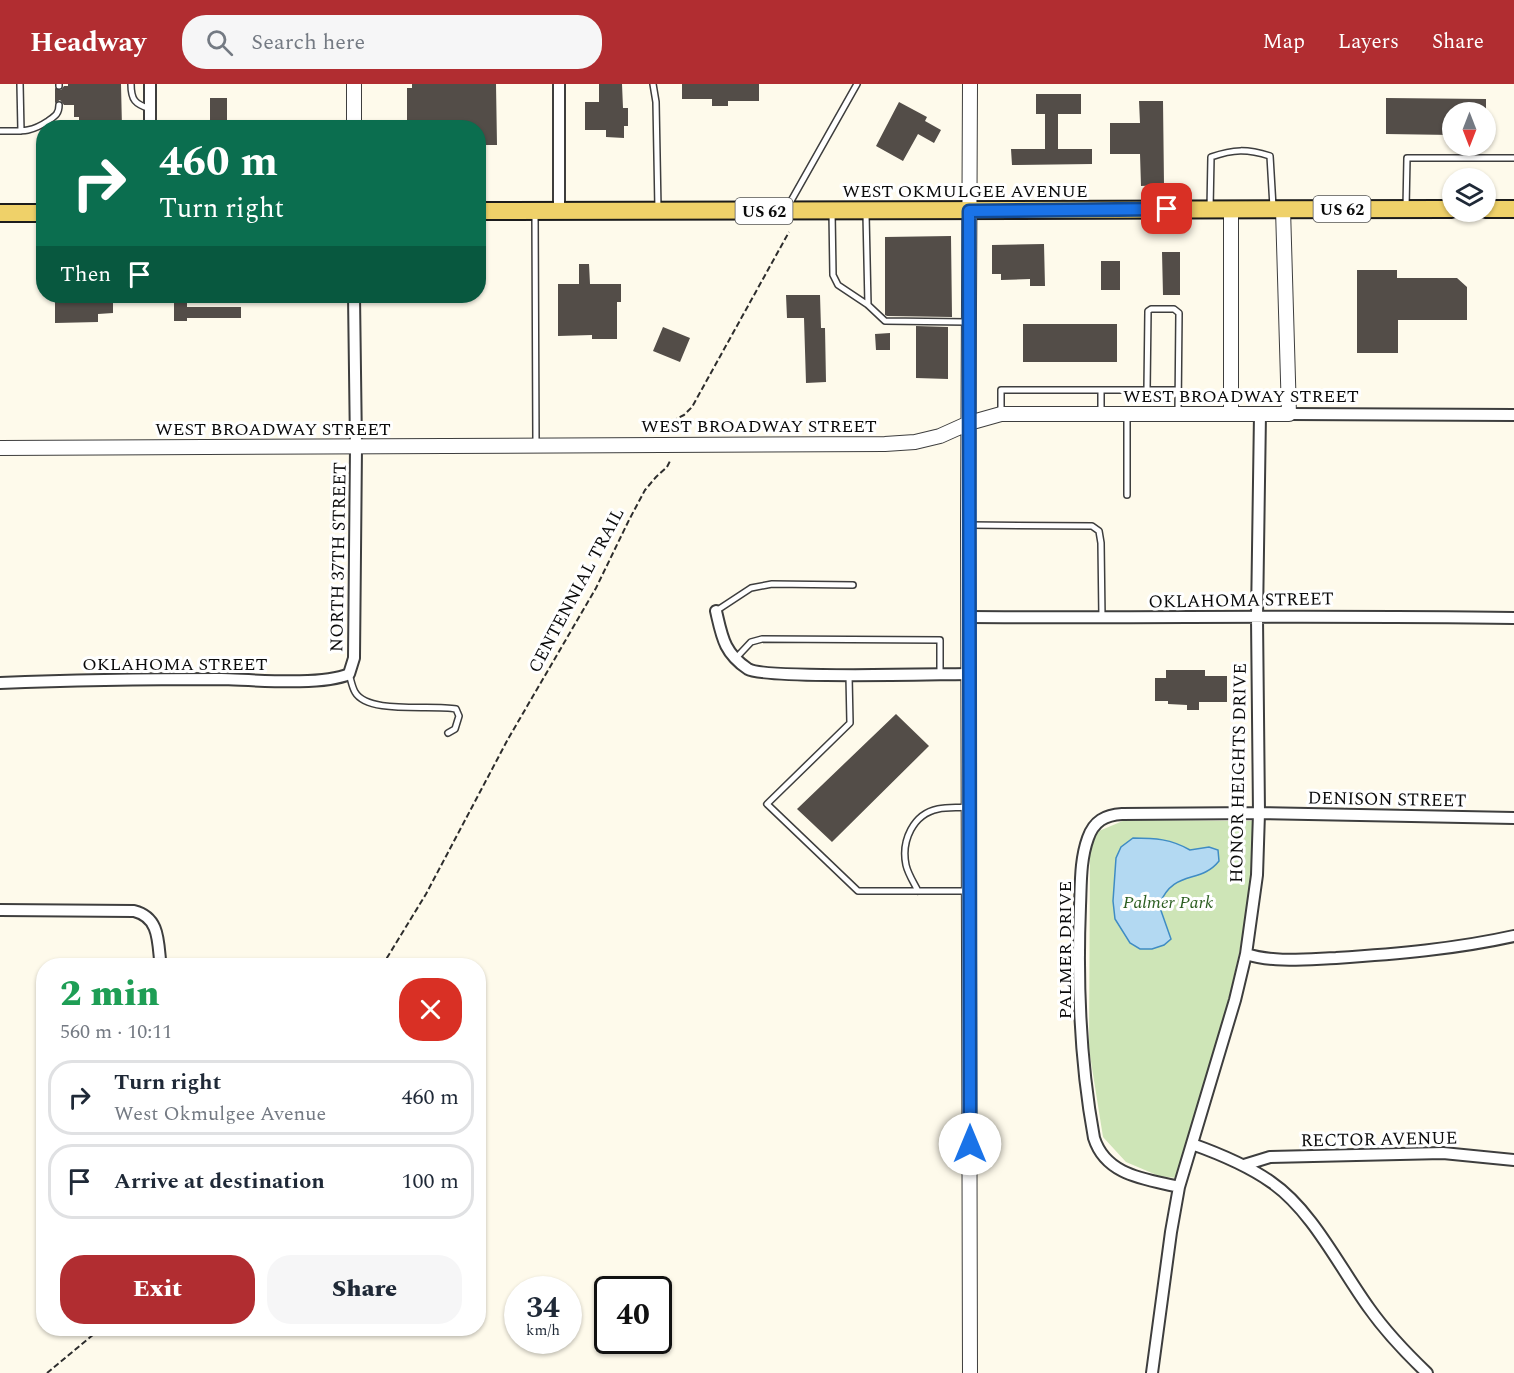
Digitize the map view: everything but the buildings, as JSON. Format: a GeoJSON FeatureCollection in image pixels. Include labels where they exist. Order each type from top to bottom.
{"type":"FeatureCollection","features":[{"type":"Feature","properties":{"kind":"main road","name":"WEST OKMULGEE AVENUE"},"geometry":{"type":"LineString","coordinates":[[486,211],[1442,209]]}},
{"type":"Feature","properties":{"kind":"main road"},"geometry":{"type":"LineString","coordinates":[[1496,209],[1514,209]]}},
{"type":"Feature","properties":{"kind":"main road"},"geometry":{"type":"LineString","coordinates":[[0,213],[36,213]]}},
{"type":"Feature","properties":{"kind":"street"},"geometry":{"type":"LineString","coordinates":[[150,84],[150,120]]}},
{"type":"Feature","properties":{"kind":"street"},"geometry":{"type":"LineString","coordinates":[[354,84],[354,120]]}},
{"type":"Feature","properties":{"kind":"street"},"geometry":{"type":"LineString","coordinates":[[558,84],[559,211]]}},
{"type":"Feature","properties":{"kind":"street"},"geometry":{"type":"LineString","coordinates":[[970,84],[968,525],[970,1373]]}},
{"type":"Feature","properties":{"kind":"street"},"geometry":{"type":"LineString","coordinates":[[1231,209],[1231,414]]}},
{"type":"Feature","properties":{"kind":"street"},"geometry":{"type":"LineString","coordinates":[[1278,209],[1289,414]]}},
{"type":"Feature","properties":{"kind":"street","name":"NORTH 37TH STREET"},"geometry":{"type":"LineString","coordinates":[[349,674],[354,658],[356,447],[354,303]]}},
{"type":"Feature","properties":{"kind":"street","name":"WEST BROADWAY STREET"},"geometry":{"type":"LineString","coordinates":[[0,448],[885,444],[915,442],[940,436],[969,423],[1001,414],[1514,415]]}},
{"type":"Feature","properties":{"kind":"street","name":"HONOR HEIGHTS DRIVE"},"geometry":{"type":"LineString","coordinates":[[1152,1373],[1179,1186],[1223,1043],[1245,954],[1257,875],[1260,414]]}},
{"type":"Feature","properties":{"kind":"street"},"geometry":{"type":"LineString","coordinates":[[716,611],[723,643],[729,653],[748,669],[756,672],[969,674]]}},
{"type":"Feature","properties":{"kind":"street","name":"OKLAHOMA STREET"},"geometry":{"type":"LineString","coordinates":[[969,617],[1257,618],[1351,615],[1514,618]]}},
{"type":"Feature","properties":{"kind":"street","name":"OKLAHOMA STREET"},"geometry":{"type":"LineString","coordinates":[[0,684],[171,679],[304,680],[338,679],[349,674]]}},
{"type":"Feature","properties":{"kind":"street","name":"DENISON STREET"},"geometry":{"type":"LineString","coordinates":[[1259,813],[1514,818]]}},
{"type":"Feature","properties":{"kind":"street","name":"PALMER DRIVE"},"geometry":{"type":"LineString","coordinates":[[1179,1186],[1122,1172],[1108,1162],[1097,1149],[1081,1030],[1078,955],[1084,854],[1088,837],[1095,825],[1108,815],[1259,813]]}},
{"type":"Feature","properties":{"kind":"street"},"geometry":{"type":"LineString","coordinates":[[0,910],[134,910],[146,914],[152,923],[158,938],[160,958]]}},
{"type":"Feature","properties":{"kind":"street"},"geometry":{"type":"LineString","coordinates":[[1245,954],[1259,958],[1316,959],[1478,944],[1514,936]]}},
{"type":"Feature","properties":{"kind":"street"},"geometry":{"type":"LineString","coordinates":[[1192,1144],[1244,1165],[1273,1183],[1312,1224],[1370,1310],[1404,1351],[1427,1373]]}},
{"type":"Feature","properties":{"kind":"street","name":"RECTOR AVENUE"},"geometry":{"type":"LineString","coordinates":[[1244,1165],[1270,1157],[1443,1153],[1514,1160]]}},
{"type":"Feature","properties":{"kind":"lane"},"geometry":{"type":"LineString","coordinates":[[20,84],[21,131]]}},
{"type":"Feature","properties":{"kind":"lane"},"geometry":{"type":"LineString","coordinates":[[132,84],[132,97],[136,104],[150,109]]}},
{"type":"Feature","properties":{"kind":"lane"},"geometry":{"type":"LineString","coordinates":[[653,84],[656,102],[658,211]]}},
{"type":"Feature","properties":{"kind":"lane"},"geometry":{"type":"LineString","coordinates":[[785,211],[857,84]]}},
{"type":"Feature","properties":{"kind":"lane"},"geometry":{"type":"LineString","coordinates":[[49,120],[59,111],[59,105]]}},
{"type":"Feature","properties":{"kind":"lane"},"geometry":{"type":"LineString","coordinates":[[0,131],[36,129]]}},
{"type":"Feature","properties":{"kind":"lane"},"geometry":{"type":"LineString","coordinates":[[1210,209],[1211,157],[1229,151],[1252,151],[1270,156],[1278,209]]}},
{"type":"Feature","properties":{"kind":"lane"},"geometry":{"type":"LineString","coordinates":[[1406,209],[1407,158],[1514,158]]}},
{"type":"Feature","properties":{"kind":"lane"},"geometry":{"type":"LineString","coordinates":[[535,211],[536,446]]}},
{"type":"Feature","properties":{"kind":"lane"},"geometry":{"type":"LineString","coordinates":[[832,211],[833,275],[838,285],[868,305],[885,321],[969,322]]}},
{"type":"Feature","properties":{"kind":"lane"},"geometry":{"type":"LineString","coordinates":[[866,211],[868,305]]}},
{"type":"Feature","properties":{"kind":"lane"},"geometry":{"type":"LineString","coordinates":[[1147,390],[1147,314],[1151,309],[1174,309],[1179,313],[1178,413]]}},
{"type":"Feature","properties":{"kind":"lane"},"geometry":{"type":"LineString","coordinates":[[1001,414],[1001,390],[1178,390]]}},
{"type":"Feature","properties":{"kind":"lane"},"geometry":{"type":"LineString","coordinates":[[1101,390],[1101,414]]}},
{"type":"Feature","properties":{"kind":"lane"},"geometry":{"type":"LineString","coordinates":[[1127,414],[1127,495]]}},
{"type":"Feature","properties":{"kind":"lane"},"geometry":{"type":"LineString","coordinates":[[968,525],[1092,526],[1099,531],[1101,543],[1102,618]]}},
{"type":"Feature","properties":{"kind":"lane"},"geometry":{"type":"LineString","coordinates":[[716,611],[751,588],[761,586],[772,584],[853,585]]}},
{"type":"Feature","properties":{"kind":"lane"},"geometry":{"type":"LineString","coordinates":[[736,658],[751,642],[762,639],[940,640],[940,674]]}},
{"type":"Feature","properties":{"kind":"lane"},"geometry":{"type":"LineString","coordinates":[[349,674],[355,693],[367,703],[396,706],[445,706],[456,709],[459,716],[455,729],[448,733]]}},
{"type":"Feature","properties":{"kind":"lane"},"geometry":{"type":"LineString","coordinates":[[849,674],[850,723],[766,804],[858,891],[970,891]]}},
{"type":"Feature","properties":{"kind":"lane"},"geometry":{"type":"LineString","coordinates":[[918,891],[906,865],[905,845],[909,832],[920,817],[938,808],[970,807]]}},
{"type":"Feature","properties":{"kind":"path","name":"CENTENNIAL TRAIL"},"geometry":{"type":"LineString","coordinates":[[387,958],[426,894],[508,739],[596,588],[645,490],[668,467],[671,459],[671,428],[676,419],[684,415],[692,406],[789,232]]}},
{"type":"Feature","properties":{"kind":"path"},"geometry":{"type":"LineString","coordinates":[[47,1373],[92,1336]]}},
{"type":"Feature","properties":{"kind":"green space","name":"Palmer Park"},"geometry":{"type":"Polygon","coordinates":[[[1125,820],[1254,821],[1251,880],[1246,918],[1230,994],[1176,1178],[1159,1176],[1126,1162],[1103,1137],[1089,1049],[1090,844],[1099,831],[1125,820]]]}},
{"type":"Feature","properties":{"kind":"water"},"geometry":{"type":"Polygon","coordinates":[[[1133,838],[1163,840],[1190,850],[1209,847],[1218,850],[1219,861],[1212,868],[1180,881],[1165,893],[1159,905],[1171,939],[1164,945],[1152,949],[1140,949],[1130,943],[1115,919],[1113,901],[1116,858],[1121,847],[1133,838]]]}},
{"type":"Feature","properties":{"kind":"route"},"geometry":{"type":"LineString","coordinates":[[970,1144],[969,211],[1167,209]]}}]}
